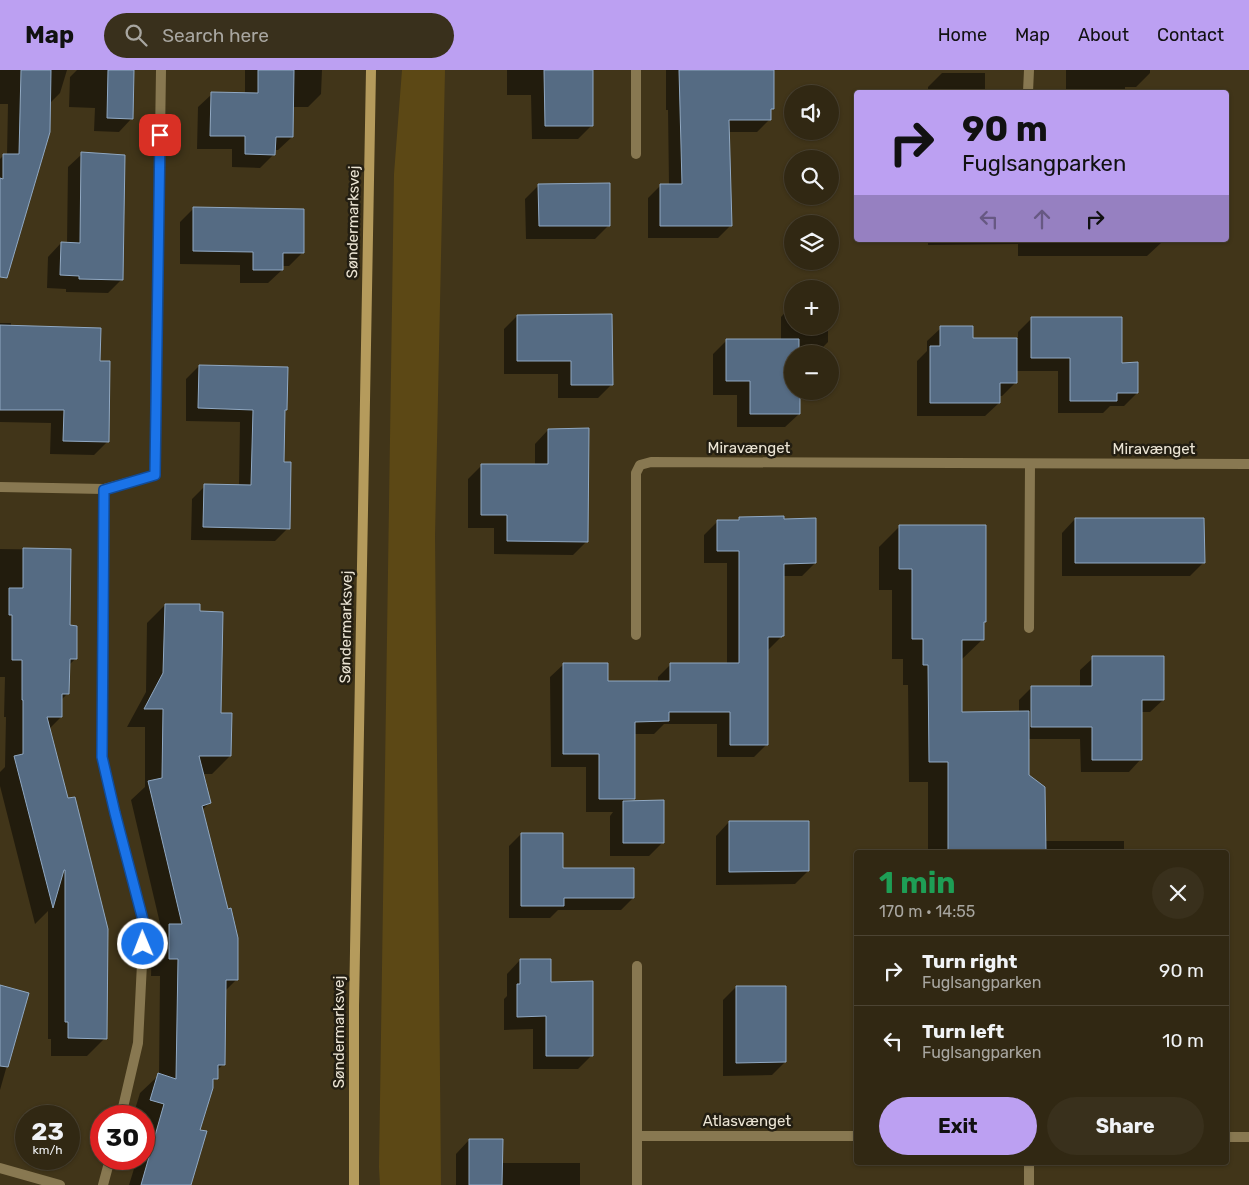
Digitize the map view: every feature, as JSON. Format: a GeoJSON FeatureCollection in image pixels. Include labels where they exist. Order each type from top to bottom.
{"type":"FeatureCollection","features":[{"type":"Feature","properties":{"kind":"street"},"geometry":{"type":"LineString","coordinates":[[0,487],[104,490],[155,475],[161,70]]}},
{"type":"Feature","properties":{"kind":"street","name":"Søndermarksvej"},"geometry":{"type":"LineString","coordinates":[[354,1185],[354,1006],[371,70]]}},
{"type":"Feature","properties":{"kind":"street"},"geometry":{"type":"LineString","coordinates":[[636,70],[636,154]]}},
{"type":"Feature","properties":{"kind":"street"},"geometry":{"type":"LineString","coordinates":[[1028,70],[1028,90]]}},
{"type":"Feature","properties":{"kind":"street","name":"Miravænget"},"geometry":{"type":"LineString","coordinates":[[636,635],[636,473],[640,465],[651,462],[1249,464]]}},
{"type":"Feature","properties":{"kind":"street"},"geometry":{"type":"LineString","coordinates":[[1029,628],[1030,464]]}},
{"type":"Feature","properties":{"kind":"street"},"geometry":{"type":"LineString","coordinates":[[104,490],[102,757],[144,924],[138,1044],[124,1105]]}},
{"type":"Feature","properties":{"kind":"street"},"geometry":{"type":"LineString","coordinates":[[637,966],[637,1185]]}},
{"type":"Feature","properties":{"kind":"street","name":"Atlasvænget"},"geometry":{"type":"LineString","coordinates":[[637,1136],[854,1136]]}},
{"type":"Feature","properties":{"kind":"street"},"geometry":{"type":"LineString","coordinates":[[1229,1137],[1249,1137]]}},
{"type":"Feature","properties":{"kind":"street"},"geometry":{"type":"LineString","coordinates":[[1029,1165],[1029,1185]]}},
{"type":"Feature","properties":{"kind":"street"},"geometry":{"type":"LineString","coordinates":[[0,1168],[60,1185]]}},
{"type":"Feature","properties":{"kind":"street"},"geometry":{"type":"LineString","coordinates":[[103,1185],[107,1170]]}},
{"type":"Feature","properties":{"kind":"shaded area"},"geometry":{"type":"Polygon","coordinates":[[[402,70],[445,70],[435,536],[441,1185],[380,1185],[379,1167],[394,174],[402,70]]]}},
{"type":"Feature","properties":{"kind":"building"},"geometry":{"type":"Polygon","coordinates":[[[21,70],[51,70],[50,132],[7,278],[0,277],[0,178],[3,179],[3,154],[19,154],[21,70]]]}},
{"type":"Feature","properties":{"kind":"building"},"geometry":{"type":"Polygon","coordinates":[[[108,70],[134,70],[133,119],[107,118],[108,70]]]}},
{"type":"Feature","properties":{"kind":"building"},"geometry":{"type":"Polygon","coordinates":[[[258,70],[294,70],[293,137],[276,137],[275,155],[245,154],[245,136],[210,136],[211,92],[258,93],[258,70]]]}},
{"type":"Feature","properties":{"kind":"building"},"geometry":{"type":"Polygon","coordinates":[[[544,70],[593,70],[593,126],[545,126],[544,70]]]}},
{"type":"Feature","properties":{"kind":"building"},"geometry":{"type":"Polygon","coordinates":[[[679,70],[774,70],[774,109],[771,109],[771,120],[729,120],[732,226],[660,226],[660,184],[682,184],[679,70]]]}},
{"type":"Feature","properties":{"kind":"building"},"geometry":{"type":"Polygon","coordinates":[[[81,152],[125,155],[123,280],[79,279],[79,276],[60,275],[61,242],[80,243],[81,152]]]}},
{"type":"Feature","properties":{"kind":"building"},"geometry":{"type":"Polygon","coordinates":[[[610,183],[610,226],[539,226],[538,184],[610,183]]]}},
{"type":"Feature","properties":{"kind":"building"},"geometry":{"type":"Polygon","coordinates":[[[193,207],[304,209],[304,253],[283,253],[283,270],[253,270],[253,252],[193,251],[193,207]]]}},
{"type":"Feature","properties":{"kind":"building"},"geometry":{"type":"Polygon","coordinates":[[[612,314],[613,385],[571,385],[571,361],[517,361],[517,315],[612,314]]]}},
{"type":"Feature","properties":{"kind":"building"},"geometry":{"type":"Polygon","coordinates":[[[1031,317],[1122,317],[1122,363],[1138,362],[1138,393],[1117,393],[1117,401],[1070,401],[1070,358],[1031,358],[1031,317]]]}},
{"type":"Feature","properties":{"kind":"building"},"geometry":{"type":"Polygon","coordinates":[[[0,325],[101,328],[100,361],[110,361],[109,442],[63,441],[64,410],[0,410],[0,325]]]}},
{"type":"Feature","properties":{"kind":"building"},"geometry":{"type":"Polygon","coordinates":[[[940,326],[973,326],[973,338],[1017,338],[1017,383],[1000,383],[1000,403],[930,403],[930,346],[940,346],[940,326]]]}},
{"type":"Feature","properties":{"kind":"building"},"geometry":{"type":"Polygon","coordinates":[[[726,339],[799,339],[799,345],[784,345],[784,400],[800,400],[800,414],[750,414],[750,381],[726,381],[726,339]]]}},
{"type":"Feature","properties":{"kind":"building"},"geometry":{"type":"Polygon","coordinates":[[[199,365],[288,367],[284,462],[291,462],[290,529],[203,527],[204,484],[251,485],[253,410],[198,408],[199,365]]]}},
{"type":"Feature","properties":{"kind":"building"},"geometry":{"type":"Polygon","coordinates":[[[589,428],[588,542],[507,541],[507,515],[481,515],[481,464],[548,464],[548,429],[589,428]]]}},
{"type":"Feature","properties":{"kind":"building"},"geometry":{"type":"Polygon","coordinates":[[[784,516],[784,519],[816,518],[816,563],[784,564],[784,636],[768,637],[768,745],[730,745],[730,712],[669,712],[669,721],[635,722],[635,799],[599,799],[599,754],[563,754],[563,663],[608,663],[608,681],[670,681],[670,663],[739,663],[739,551],[717,551],[717,520],[739,520],[739,517],[784,516]]]}},
{"type":"Feature","properties":{"kind":"building"},"geometry":{"type":"Polygon","coordinates":[[[1075,518],[1204,518],[1205,563],[1075,563],[1075,518]]]}},
{"type":"Feature","properties":{"kind":"building"},"geometry":{"type":"Polygon","coordinates":[[[899,525],[986,525],[986,622],[984,622],[984,640],[962,640],[962,712],[1029,711],[1029,775],[1045,787],[1046,850],[948,850],[948,762],[929,762],[928,665],[923,665],[923,639],[912,639],[912,569],[899,569],[899,525]]]}},
{"type":"Feature","properties":{"kind":"building"},"geometry":{"type":"Polygon","coordinates":[[[23,548],[71,549],[70,625],[77,626],[77,659],[70,659],[69,694],[62,694],[62,717],[47,717],[68,798],[75,797],[108,929],[107,1039],[68,1038],[68,1022],[65,1022],[65,870],[53,908],[14,756],[23,754],[22,660],[12,660],[12,615],[9,615],[9,588],[23,588],[23,548]]]}},
{"type":"Feature","properties":{"kind":"building"},"geometry":{"type":"Polygon","coordinates":[[[165,604],[200,604],[200,611],[223,612],[221,713],[232,713],[231,756],[199,756],[211,803],[202,806],[228,909],[231,908],[238,938],[238,980],[226,980],[225,1065],[218,1065],[218,1079],[213,1079],[213,1088],[200,1130],[207,1131],[191,1185],[141,1185],[145,1170],[155,1170],[155,1136],[164,1104],[150,1100],[158,1073],[176,1079],[178,959],[169,959],[169,924],[182,924],[148,781],[162,778],[163,709],[144,709],[163,673],[165,604]]]}},
{"type":"Feature","properties":{"kind":"building"},"geometry":{"type":"Polygon","coordinates":[[[1092,656],[1164,656],[1164,700],[1142,700],[1142,760],[1092,760],[1092,727],[1031,727],[1031,686],[1092,686],[1092,656]]]}},
{"type":"Feature","properties":{"kind":"building"},"geometry":{"type":"Polygon","coordinates":[[[664,800],[664,843],[623,843],[623,801],[664,800]]]}},
{"type":"Feature","properties":{"kind":"building"},"geometry":{"type":"Polygon","coordinates":[[[729,821],[809,821],[809,871],[729,872],[729,821]]]}},
{"type":"Feature","properties":{"kind":"building"},"geometry":{"type":"Polygon","coordinates":[[[521,833],[563,833],[563,868],[634,868],[634,898],[564,898],[564,906],[521,906],[521,833]]]}},
{"type":"Feature","properties":{"kind":"building"},"geometry":{"type":"Polygon","coordinates":[[[520,959],[551,959],[551,982],[593,981],[593,1056],[546,1056],[546,1016],[517,1017],[517,984],[520,984],[520,959]]]}},
{"type":"Feature","properties":{"kind":"building"},"geometry":{"type":"Polygon","coordinates":[[[0,985],[29,993],[8,1067],[0,1066],[0,985]]]}},
{"type":"Feature","properties":{"kind":"building"},"geometry":{"type":"Polygon","coordinates":[[[736,986],[786,986],[786,1062],[736,1063],[736,986]]]}},
{"type":"Feature","properties":{"kind":"building"},"geometry":{"type":"Polygon","coordinates":[[[469,1139],[503,1139],[502,1185],[469,1185],[469,1139]]]}},
{"type":"Feature","properties":{"kind":"route"},"geometry":{"type":"LineString","coordinates":[[143,944],[144,924],[102,757],[104,490],[155,475],[160,135]]}}]}
